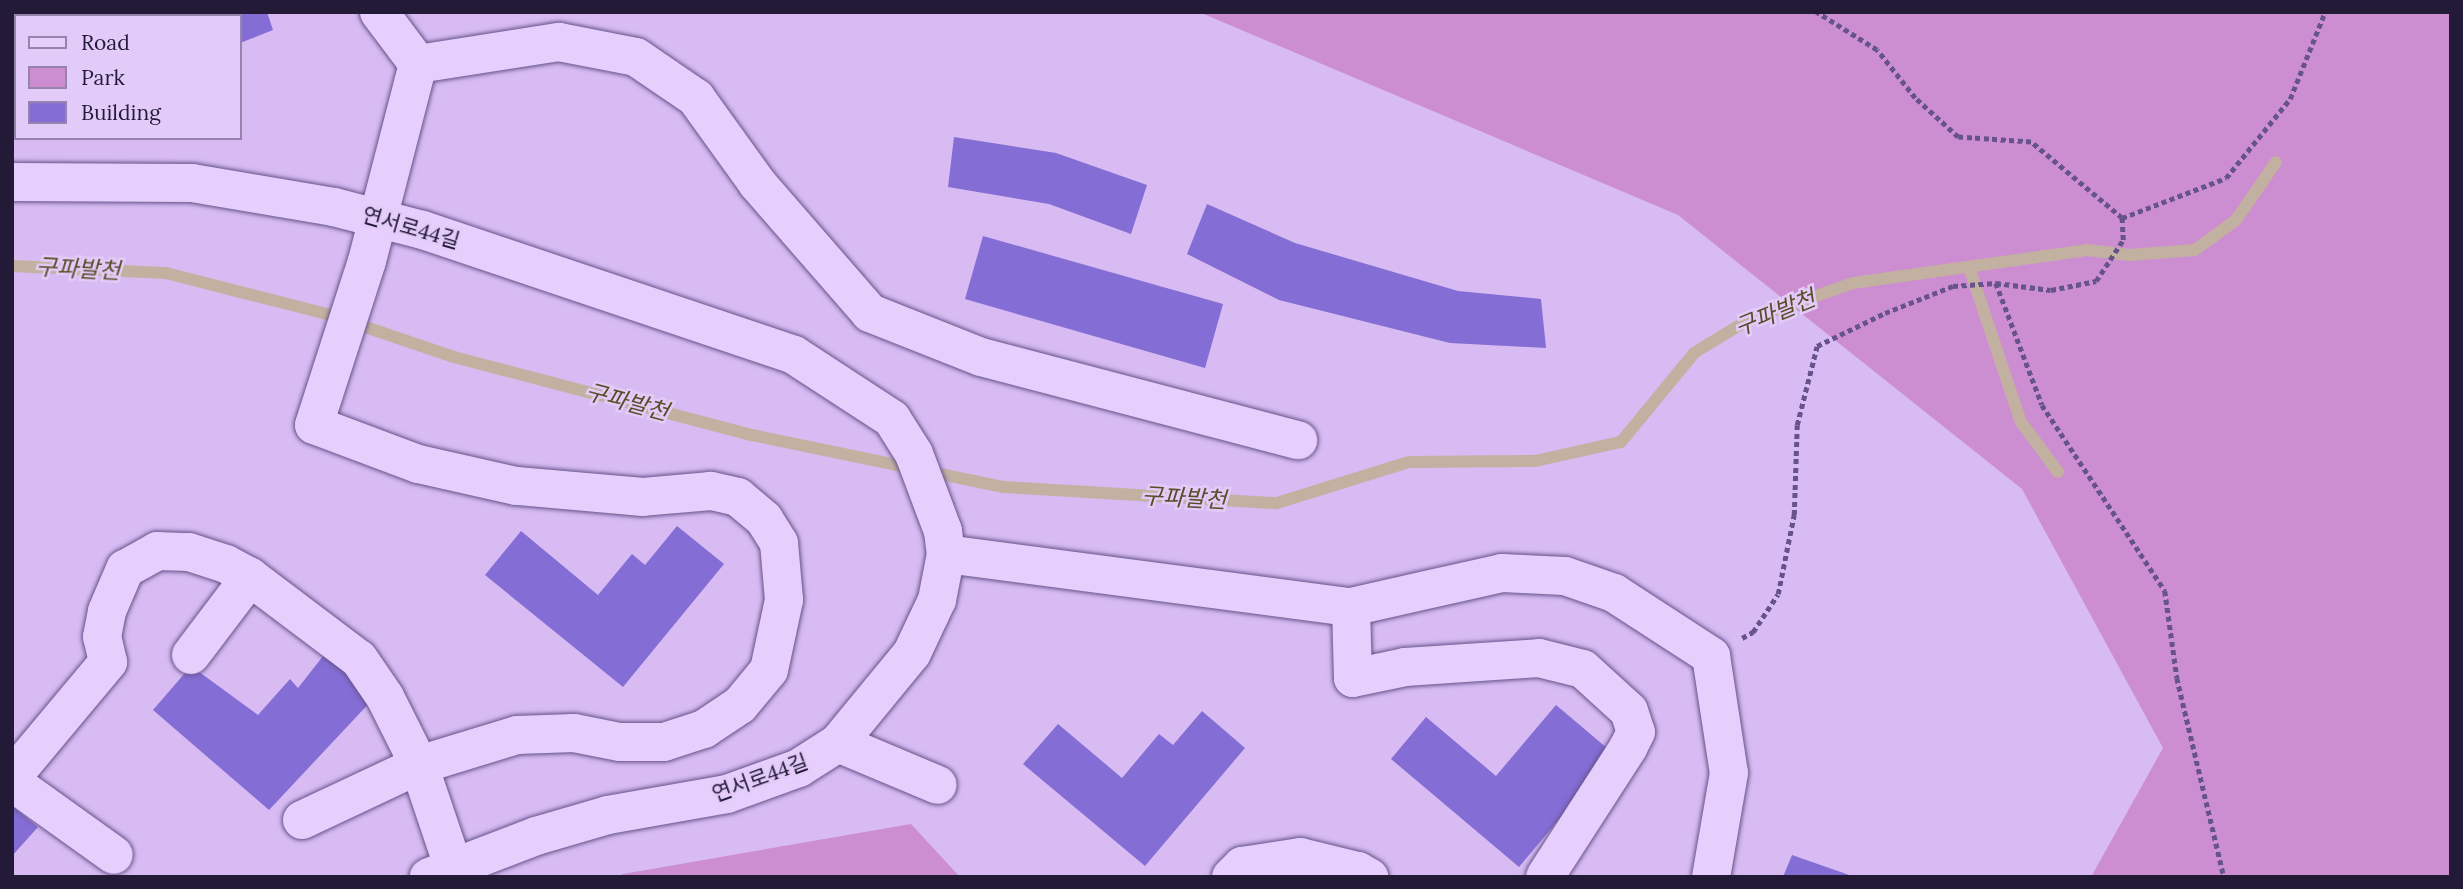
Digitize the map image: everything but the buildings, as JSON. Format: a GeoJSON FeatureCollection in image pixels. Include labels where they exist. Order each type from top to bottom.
{"type":"FeatureCollection","features":[{"type":"Feature","properties":{"kind":"street"},"geometry":{"type":"LineString","coordinates":[[379,12],[418,64]]}},
{"type":"Feature","properties":{"kind":"street"},"geometry":{"type":"LineString","coordinates":[[418,64],[559,42],[636,57],[696,98],[757,183],[870,313],[981,358],[1298,439]]}},
{"type":"Feature","properties":{"kind":"street"},"geometry":{"type":"LineString","coordinates":[[302,820],[419,765],[517,735],[574,733],[621,742],[664,742],[704,729],[740,705],[769,670],[784,600],[779,543],[764,519],[738,497],[711,491],[643,497],[516,486],[418,464],[314,425],[367,261],[418,64]]}},
{"type":"Feature","properties":{"kind":"street","name":"연서로44길"},"geometry":{"type":"LineString","coordinates":[[12,183],[191,183],[378,217],[794,355],[892,419],[914,454],[938,517],[946,554],[937,600],[912,653],[838,743],[799,768],[726,794],[608,815],[536,835],[441,871]]}},
{"type":"Feature","properties":{"kind":"street"},"geometry":{"type":"LineString","coordinates":[[12,776],[108,662],[102,636],[107,611],[125,569],[157,551],[189,552],[226,564],[250,577],[359,659],[385,697],[419,765],[441,871]]}},
{"type":"Feature","properties":{"kind":"street"},"geometry":{"type":"LineString","coordinates":[[946,554],[1352,607],[1502,573],[1565,576],[1614,593],[1711,656],[1729,773],[1711,877]]}},
{"type":"Feature","properties":{"kind":"street"},"geometry":{"type":"LineString","coordinates":[[191,655],[250,577]]}},
{"type":"Feature","properties":{"kind":"street"},"geometry":{"type":"LineString","coordinates":[[1352,607],[1353,678],[1405,667],[1539,658],[1583,668],[1629,711],[1636,732],[1628,748],[1545,877]]}},
{"type":"Feature","properties":{"kind":"street"},"geometry":{"type":"LineString","coordinates":[[838,743],[938,785]]}},
{"type":"Feature","properties":{"kind":"street"},"geometry":{"type":"LineString","coordinates":[[12,782],[114,855]]}},
{"type":"Feature","properties":{"kind":"street"},"geometry":{"type":"LineString","coordinates":[[1231,877],[1242,866],[1300,857],[1358,871],[1369,877]]}},
{"type":"Feature","properties":{"kind":"path"},"geometry":{"type":"LineString","coordinates":[[1711,656],[1753,632],[1778,594],[1794,515],[1797,425],[1817,345],[1885,313],[1953,286],[1996,283],[2051,290],[2096,281],[2123,240],[2122,218],[2031,142],[1958,137],[1915,98],[1877,50],[1816,12]]}},
{"type":"Feature","properties":{"kind":"path"},"geometry":{"type":"LineString","coordinates":[[2122,218],[2226,178],[2290,99],[2325,12]]}},
{"type":"Feature","properties":{"kind":"path"},"geometry":{"type":"LineString","coordinates":[[1996,283],[2042,405],[2165,591],[2177,678],[2224,877]]}},
{"type":"Feature","properties":{"kind":"green space"},"geometry":{"type":"Polygon","coordinates":[[[1199,12],[2451,12],[2451,877],[2091,877],[2163,748],[2022,489],[1678,215],[1199,12]]]}},
{"type":"Feature","properties":{"kind":"green space"},"geometry":{"type":"Polygon","coordinates":[[[911,824],[960,877],[618,877],[623,874],[911,824]]]}},
{"type":"Feature","properties":{"kind":"waterway","name":"구파발천"},"geometry":{"type":"LineString","coordinates":[[12,266],[166,273],[327,314],[454,357],[752,435],[1004,487],[1277,503],[1409,462],[1535,461],[1621,442],[1694,353],[1748,320],[1853,283],[2087,250],[2130,255],[2195,250],[2236,220],[2276,162]]}},
{"type":"Feature","properties":{"kind":"waterway"},"geometry":{"type":"LineString","coordinates":[[1969,267],[2021,422],[2058,472]]}}]}
